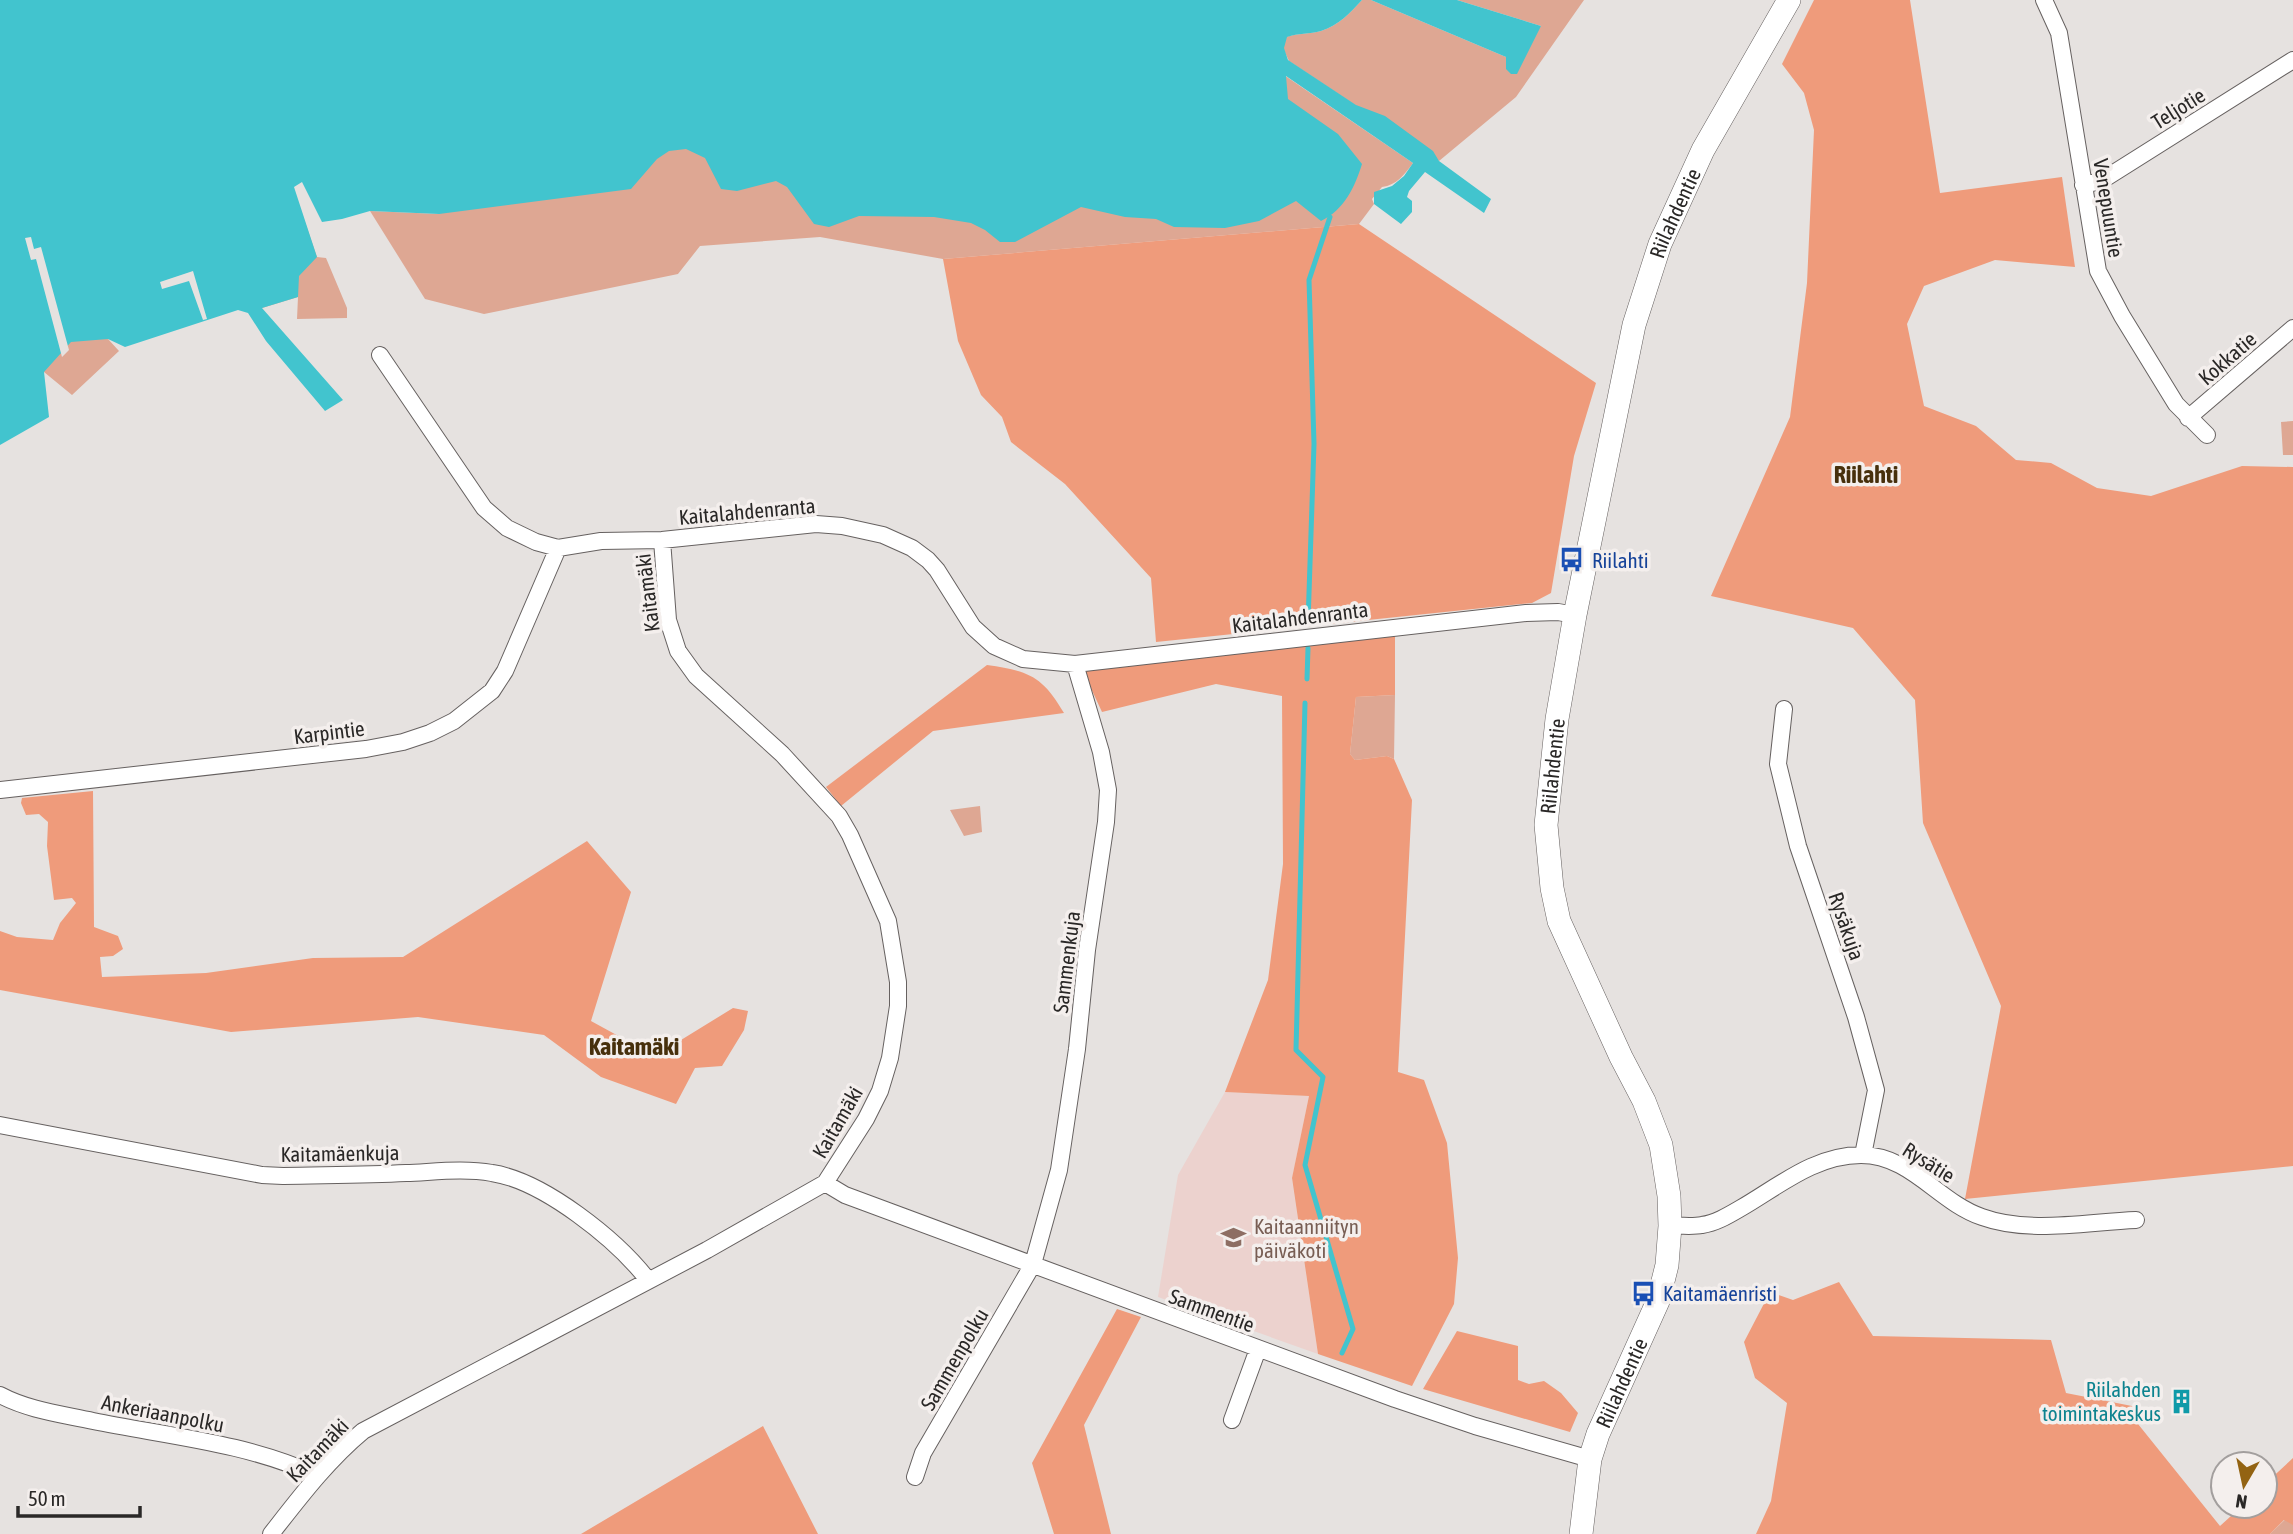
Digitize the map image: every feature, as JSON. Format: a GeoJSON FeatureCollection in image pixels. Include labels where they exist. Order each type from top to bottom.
{"type":"FeatureCollection","features":[{"type":"Feature","properties":{"kind":"street","name":"Riilahdentie"},"geometry":{"type":"LineString","coordinates":[[1581,1534],[1590,1459],[1609,1405],[1658,1301],[1667,1265],[1670,1226],[1669,1196],[1661,1146],[1644,1101],[1559,921],[1552,888],[1546,825],[1557,719],[1575,615],[1634,325],[1660,244],[1703,150],[1788,0]]}},
{"type":"Feature","properties":{"kind":"street","name":"Venepuuntie"},"geometry":{"type":"LineString","coordinates":[[2044,0],[2059,33],[2098,271],[2169,393],[2188,418],[2207,435]]}},
{"type":"Feature","properties":{"kind":"street","name":"Teljotie"},"geometry":{"type":"LineString","coordinates":[[2083,185],[2101,181],[2293,61]]}},
{"type":"Feature","properties":{"kind":"street","name":"Kokkatie"},"geometry":{"type":"LineString","coordinates":[[2188,418],[2293,328]]}},
{"type":"Feature","properties":{"kind":"street","name":"Kaitalahdenranta"},"geometry":{"type":"LineString","coordinates":[[380,355],[484,508],[507,528],[536,542],[558,548],[601,541],[662,540],[816,524],[842,526],[883,535],[912,548],[928,560],[972,627],[994,646],[1023,659],[1075,664],[1526,613],[1558,612],[1575,615]]}},
{"type":"Feature","properties":{"kind":"street","name":"Kaitamäki"},"geometry":{"type":"LineString","coordinates":[[271,1534],[317,1475],[363,1431],[707,1250],[825,1183],[866,1119],[880,1091],[890,1058],[898,1006],[898,982],[888,921],[850,835],[838,816],[782,754],[696,676],[678,651],[667,620],[662,540]]}},
{"type":"Feature","properties":{"kind":"street","name":"Karpintie"},"geometry":{"type":"LineString","coordinates":[[0,790],[366,749],[403,742],[430,733],[454,721],[492,691],[505,671],[558,548]]}},
{"type":"Feature","properties":{"kind":"street","name":"Sammenkuja"},"geometry":{"type":"LineString","coordinates":[[1034,1264],[1055,1185],[1064,1138],[1106,822],[1108,790],[1101,752],[1075,664]]}},
{"type":"Feature","properties":{"kind":"street","name":"Rysäkuja"},"geometry":{"type":"LineString","coordinates":[[1784,709],[1778,764],[1780,775],[1798,846],[1856,1017],[1876,1090],[1863,1155]]}},
{"type":"Feature","properties":{"kind":"street","name":"Kaitamäenkuja"},"geometry":{"type":"LineString","coordinates":[[0,1125],[262,1175],[283,1177],[459,1171],[491,1172],[513,1177],[544,1192],[564,1206],[634,1261],[648,1280]]}},
{"type":"Feature","properties":{"kind":"street","name":"Rysätie"},"geometry":{"type":"LineString","coordinates":[[1670,1226],[1703,1225],[1721,1219],[1799,1172],[1829,1158],[1863,1155],[1877,1156],[1900,1164],[1919,1175],[1958,1207],[1983,1218],[2013,1224],[2054,1225],[2136,1220]]}},
{"type":"Feature","properties":{"kind":"street","name":"Sammentie"},"geometry":{"type":"LineString","coordinates":[[825,1183],[845,1195],[1258,1349],[1475,1426],[1590,1459]]}},
{"type":"Feature","properties":{"kind":"street","name":"Sammenpolku"},"geometry":{"type":"LineString","coordinates":[[915,1477],[923,1453],[1034,1264]]}},
{"type":"Feature","properties":{"kind":"street"},"geometry":{"type":"LineString","coordinates":[[1232,1420],[1258,1349]]}},
{"type":"Feature","properties":{"kind":"street","name":"Ankeriaanpolku"},"geometry":{"type":"LineString","coordinates":[[0,1395],[37,1409],[214,1444],[294,1465],[317,1475]]}},
{"type":"Feature","properties":{"kind":"shaded area"},"geometry":{"type":"Polygon","coordinates":[[[1362,0],[1371,0],[1506,57],[1541,26],[1457,0],[1584,0],[1516,97],[1439,161],[1289,61],[1283,48],[1286,37],[1327,28],[1344,18],[1362,0]]]}},
{"type":"Feature","properties":{"kind":"shaded area"},"geometry":{"type":"Polygon","coordinates":[[[1814,0],[1910,0],[1940,193],[2062,177],[2075,267],[1995,260],[1924,286],[1907,324],[1924,406],[1976,426],[2016,460],[2051,463],[2097,488],[2151,496],[2242,466],[2293,467],[2293,1166],[1965,1199],[2001,1006],[1923,823],[1915,700],[1853,628],[1711,596],[1790,417],[1807,283],[1814,130],[1804,93],[1782,64],[1814,0]]]}},
{"type":"Feature","properties":{"kind":"shaded area"},"geometry":{"type":"Polygon","coordinates":[[[1206,22],[1413,163],[1396,182],[1382,187],[1372,199],[1374,204],[1359,224],[943,259],[820,237],[700,246],[678,274],[484,314],[425,299],[370,211],[439,214],[505,23],[1206,22]]]}},
{"type":"Feature","properties":{"kind":"shaded area"},"geometry":{"type":"Polygon","coordinates":[[[293,187],[317,257],[326,258],[347,308],[347,318],[297,319],[298,297],[262,308],[293,187]]]}},
{"type":"Feature","properties":{"kind":"shaded area"},"geometry":{"type":"Polygon","coordinates":[[[1359,224],[1596,383],[1574,456],[1551,593],[1532,603],[1156,642],[1151,578],[1065,484],[1011,442],[1002,417],[981,395],[958,341],[943,259],[1359,224]]]}},
{"type":"Feature","properties":{"kind":"shaded area"},"geometry":{"type":"Polygon","coordinates":[[[0,274],[108,339],[119,351],[72,395],[44,372],[0,274]]]}},
{"type":"Feature","properties":{"kind":"shaded area"},"geometry":{"type":"Polygon","coordinates":[[[2293,421],[2293,455],[2283,455],[2281,422],[2293,421]]]}},
{"type":"Feature","properties":{"kind":"shaded area"},"geometry":{"type":"Polygon","coordinates":[[[1395,635],[1395,695],[1356,697],[1350,754],[1355,760],[1387,756],[1394,759],[1412,800],[1398,1072],[1424,1080],[1447,1143],[1458,1258],[1454,1304],[1412,1386],[1318,1354],[1292,1178],[1309,1096],[1225,1092],[1268,980],[1283,864],[1282,696],[1216,684],[1102,712],[1083,671],[1395,635]]]}},
{"type":"Feature","properties":{"kind":"shaded area"},"geometry":{"type":"Polygon","coordinates":[[[987,665],[1033,677],[1048,690],[1064,713],[933,731],[841,806],[826,787],[987,665]]]}},
{"type":"Feature","properties":{"kind":"shaded area"},"geometry":{"type":"Polygon","coordinates":[[[1395,695],[1394,759],[1387,756],[1355,760],[1350,754],[1356,697],[1395,695]]]}},
{"type":"Feature","properties":{"kind":"shaded area"},"geometry":{"type":"Polygon","coordinates":[[[93,791],[94,927],[118,936],[123,949],[113,956],[100,957],[102,977],[206,973],[313,958],[403,957],[587,841],[631,892],[591,1021],[655,1056],[733,1008],[748,1011],[744,1030],[722,1066],[695,1068],[676,1104],[601,1077],[544,1035],[418,1017],[231,1032],[0,990],[0,931],[17,937],[53,940],[60,923],[76,903],[72,898],[54,900],[47,846],[48,822],[39,814],[26,815],[21,803],[22,798],[93,791]]]}},
{"type":"Feature","properties":{"kind":"shaded area"},"geometry":{"type":"Polygon","coordinates":[[[980,806],[982,832],[964,836],[950,810],[980,806]]]}},
{"type":"Feature","properties":{"kind":"shaded area","name":"Kaitaanniityn päiväkoti"},"geometry":{"type":"Polygon","coordinates":[[[1225,1092],[1309,1096],[1292,1179],[1318,1354],[1158,1297],[1178,1175],[1225,1092]]]}},
{"type":"Feature","properties":{"kind":"shaded area"},"geometry":{"type":"Polygon","coordinates":[[[1839,1282],[1873,1336],[2051,1340],[2066,1393],[2137,1407],[2138,1424],[2209,1512],[2209,1520],[2215,1520],[2220,1526],[2227,1520],[2279,1520],[2279,1471],[2293,1458],[2293,1525],[2284,1520],[2270,1534],[1756,1534],[1771,1501],[1787,1403],[1755,1378],[1744,1342],[1770,1292],[1793,1300],[1839,1282]]]}},
{"type":"Feature","properties":{"kind":"shaded area"},"geometry":{"type":"Polygon","coordinates":[[[1117,1309],[1141,1317],[1084,1425],[1111,1534],[1054,1534],[1032,1463],[1117,1309]]]}},
{"type":"Feature","properties":{"kind":"shaded area"},"geometry":{"type":"Polygon","coordinates":[[[1457,1331],[1518,1346],[1518,1380],[1529,1384],[1544,1381],[1561,1393],[1578,1413],[1570,1432],[1423,1389],[1457,1331]]]}},
{"type":"Feature","properties":{"kind":"shaded area"},"geometry":{"type":"Polygon","coordinates":[[[763,1426],[818,1534],[581,1534],[763,1426]]]}},
{"type":"Feature","properties":{"kind":"shaded area"},"geometry":{"type":"Polygon","coordinates":[[[2293,1512],[2293,1534],[2270,1534],[2293,1512]]]}},
{"type":"Feature","properties":{"kind":"water"},"geometry":{"type":"Polygon","coordinates":[[[0,0],[1362,0],[1344,18],[1327,28],[1287,37],[1284,48],[1288,60],[1356,105],[1385,116],[1433,151],[1439,161],[1491,199],[1484,213],[1425,172],[1409,191],[1407,197],[1412,201],[1412,212],[1401,224],[1374,204],[1374,192],[1392,186],[1404,176],[1413,163],[1286,76],[1288,99],[1338,134],[1362,164],[1348,197],[1336,211],[1321,221],[1296,201],[1259,221],[1225,228],[1174,227],[1156,219],[1125,217],[1081,207],[1015,242],[1000,242],[971,223],[934,217],[859,216],[829,227],[814,224],[787,187],[776,181],[737,191],[721,189],[705,158],[686,149],[669,151],[657,159],[631,189],[439,214],[370,211],[322,222],[302,182],[294,187],[317,257],[299,276],[298,297],[262,308],[343,400],[325,411],[266,341],[248,313],[238,310],[125,347],[108,339],[71,342],[44,372],[49,417],[0,445],[0,0]]]}},
{"type":"Feature","properties":{"kind":"water"},"geometry":{"type":"Polygon","coordinates":[[[1371,0],[1457,0],[1541,26],[1517,74],[1511,74],[1506,69],[1506,57],[1371,0]]]}},
{"type":"Feature","properties":{"kind":"pier"},"geometry":{"type":"Polygon","coordinates":[[[31,237],[34,249],[41,247],[69,350],[62,357],[36,259],[31,260],[25,238],[31,237]]]}},
{"type":"Feature","properties":{"kind":"pier"},"geometry":{"type":"Polygon","coordinates":[[[193,271],[207,319],[203,320],[189,281],[162,289],[160,282],[193,271]]]}},
{"type":"Feature","properties":{"kind":"waterway"},"geometry":{"type":"LineString","coordinates":[[1308,623],[1314,444],[1309,280],[1330,217]]}},
{"type":"Feature","properties":{"kind":"waterway"},"geometry":{"type":"LineString","coordinates":[[1307,679],[1308,648]]}},
{"type":"Feature","properties":{"kind":"waterway"},"geometry":{"type":"LineString","coordinates":[[1305,703],[1296,1050],[1323,1077],[1305,1165],[1353,1329],[1342,1353]]}},
{"type":"Feature","properties":{"kind":"place","name":"Riilahti"},"geometry":{"type":"Point","coordinates":[1572,560]}},
{"type":"Feature","properties":{"kind":"place","name":"Kaitaanniityn päiväkoti"},"geometry":{"type":"Point","coordinates":[1234,1238]}},
{"type":"Feature","properties":{"kind":"place","name":"Kaitamäenristi"},"geometry":{"type":"Point","coordinates":[1643,1293]}},
{"type":"Feature","properties":{"kind":"place","name":"Riilahden toimintakeskus"},"geometry":{"type":"Point","coordinates":[2181,1401]}},
{"type":"Feature","properties":{"kind":"district","name":"Riilahti"},"geometry":{"type":"Point","coordinates":[1866,474]}},
{"type":"Feature","properties":{"kind":"district","name":"Kaitamäki"},"geometry":{"type":"Point","coordinates":[634,1046]}}]}
